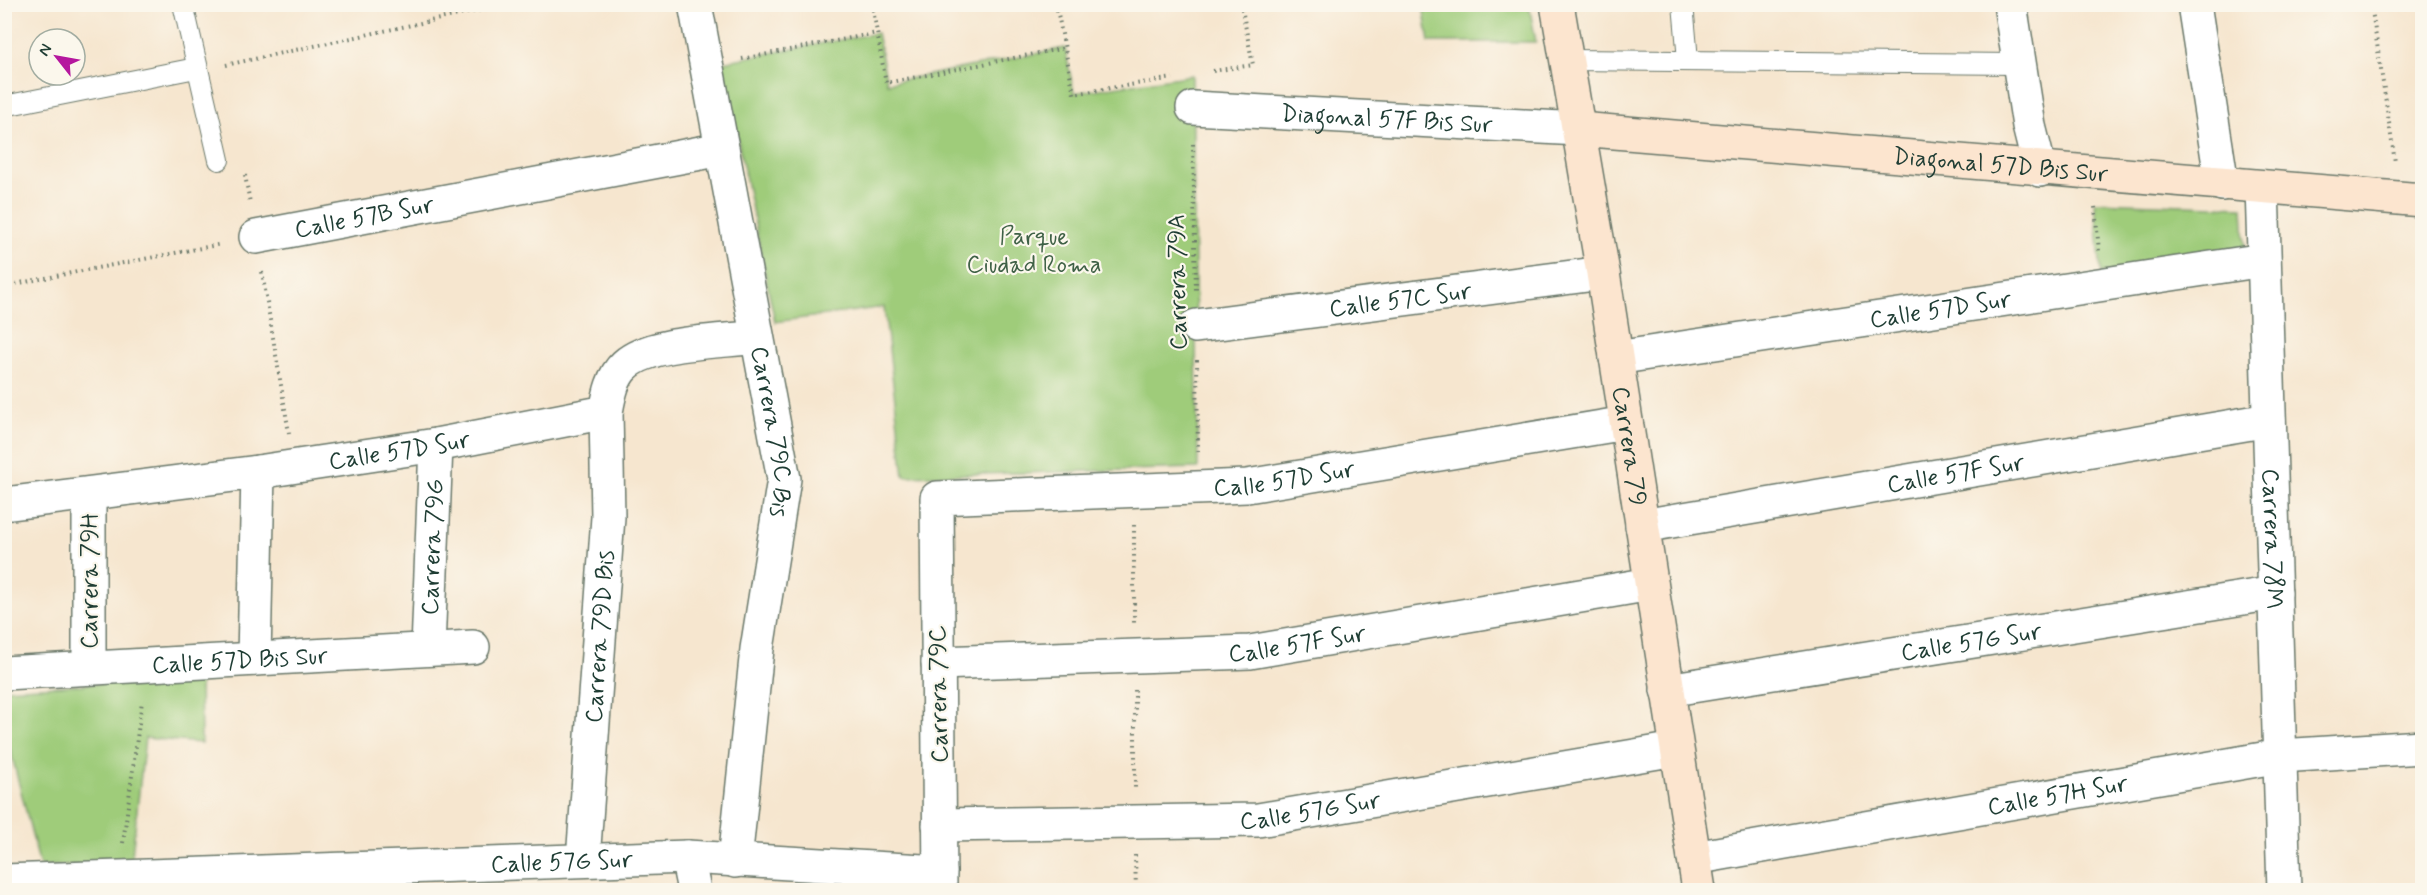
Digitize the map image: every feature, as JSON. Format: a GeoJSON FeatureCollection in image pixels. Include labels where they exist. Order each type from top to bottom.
{"type":"FeatureCollection","features":[{"type":"Feature","properties":{"kind":"street","name":"Carrera 79C Bis"},"geometry":{"type":"LineString","coordinates":[[695,4],[784,479],[757,649],[735,861]]}},
{"type":"Feature","properties":{"kind":"street","name":"Carrera 79"},"geometry":{"type":"LineString","coordinates":[[1557,4],[1603,273],[1699,891]]}},
{"type":"Feature","properties":{"kind":"street"},"geometry":{"type":"LineString","coordinates":[[2010,4],[2029,126],[2040,170]]}},
{"type":"Feature","properties":{"kind":"street"},"geometry":{"type":"LineString","coordinates":[[2194,4],[2222,184]]}},
{"type":"Feature","properties":{"kind":"street","name":"Diagonal 57F Bis Sur"},"geometry":{"type":"LineString","coordinates":[[1193,108],[1579,129]]}},
{"type":"Feature","properties":{"kind":"street","name":"Diagonal 57D Bis Sur"},"geometry":{"type":"LineString","coordinates":[[1579,129],[2040,170],[2411,199]]}},
{"type":"Feature","properties":{"kind":"street","name":"Calle 57B Sur"},"geometry":{"type":"LineString","coordinates":[[256,237],[722,149]]}},
{"type":"Feature","properties":{"kind":"street","name":"Carrera 78M"},"geometry":{"type":"LineString","coordinates":[[2262,187],[2284,891]]}},
{"type":"Feature","properties":{"kind":"street","name":"Calle 57D Sur"},"geometry":{"type":"LineString","coordinates":[[1616,358],[2264,260]]}},
{"type":"Feature","properties":{"kind":"street","name":"Calle 57C Sur"},"geometry":{"type":"LineString","coordinates":[[1196,326],[1603,273]]}},
{"type":"Feature","properties":{"kind":"street"},"geometry":{"type":"LineString","coordinates":[[606,412],[611,388],[623,366],[640,354],[757,337]]}},
{"type":"Feature","properties":{"kind":"street","name":"Calle 57D Sur"},"geometry":{"type":"LineString","coordinates":[[4,504],[258,472],[436,445],[606,412]]}},
{"type":"Feature","properties":{"kind":"street","name":"Carrera 79D Bis"},"geometry":{"type":"LineString","coordinates":[[583,860],[608,517],[606,412]]}},
{"type":"Feature","properties":{"kind":"street","name":"Calle 57F Sur"},"geometry":{"type":"LineString","coordinates":[[1642,526],[2269,420]]}},
{"type":"Feature","properties":{"kind":"street","name":"Calle 57D Sur"},"geometry":{"type":"LineString","coordinates":[[936,498],[1247,486],[1626,423]]}},
{"type":"Feature","properties":{"kind":"street","name":"Carrera 79G"},"geometry":{"type":"LineString","coordinates":[[428,649],[436,445]]}},
{"type":"Feature","properties":{"kind":"street"},"geometry":{"type":"LineString","coordinates":[[254,659],[258,472]]}},
{"type":"Feature","properties":{"kind":"street","name":"Carrera 79H"},"geometry":{"type":"LineString","coordinates":[[89,494],[89,668]]}},
{"type":"Feature","properties":{"kind":"street","name":"Carrera 79C"},"geometry":{"type":"LineString","coordinates":[[936,498],[940,881]]}},
{"type":"Feature","properties":{"kind":"street","name":"Calle 57F Sur"},"geometry":{"type":"LineString","coordinates":[[938,663],[1250,652],[1651,584]]}},
{"type":"Feature","properties":{"kind":"street","name":"Calle 57G Sur"},"geometry":{"type":"LineString","coordinates":[[1667,690],[2275,593]]}},
{"type":"Feature","properties":{"kind":"street","name":"Calle 57D Bis Sur"},"geometry":{"type":"LineString","coordinates":[[4,673],[473,647]]}},
{"type":"Feature","properties":{"kind":"street","name":"Calle 57H Sur"},"geometry":{"type":"LineString","coordinates":[[1694,858],[2280,756],[2422,747]]}},
{"type":"Feature","properties":{"kind":"street","name":"Calle 57G Sur"},"geometry":{"type":"LineString","coordinates":[[939,825],[1258,820],[1676,749]]}},
{"type":"Feature","properties":{"kind":"street"},"geometry":{"type":"LineString","coordinates":[[687,857],[694,891]]}},
{"type":"Feature","properties":{"kind":"street","name":"Calle 57G Sur"},"geometry":{"type":"LineString","coordinates":[[4,881],[118,876],[200,882],[511,877],[583,860],[687,857],[940,881]]}},
{"type":"Feature","properties":{"kind":"lane"},"geometry":{"type":"LineString","coordinates":[[183,4],[219,160]]}},
{"type":"Feature","properties":{"kind":"lane"},"geometry":{"type":"LineString","coordinates":[[1683,4],[1688,60]]}},
{"type":"Feature","properties":{"kind":"lane"},"geometry":{"type":"LineString","coordinates":[[1567,60],[2019,64]]}},
{"type":"Feature","properties":{"kind":"lane"},"geometry":{"type":"LineString","coordinates":[[4,106],[196,68]]}},
{"type":"Feature","properties":{"kind":"path"},"geometry":{"type":"LineString","coordinates":[[226,65],[509,4]]}},
{"type":"Feature","properties":{"kind":"path"},"geometry":{"type":"LineString","coordinates":[[872,4],[886,83],[1065,48]]}},
{"type":"Feature","properties":{"kind":"path"},"geometry":{"type":"LineString","coordinates":[[1056,4],[1074,94],[1253,65],[1241,4]]}},
{"type":"Feature","properties":{"kind":"path"},"geometry":{"type":"LineString","coordinates":[[2371,4],[2411,199]]}},
{"type":"Feature","properties":{"kind":"path"},"geometry":{"type":"LineString","coordinates":[[706,65],[877,33]]}},
{"type":"Feature","properties":{"kind":"path","name":"Carrera 79A"},"geometry":{"type":"LineString","coordinates":[[1192,75],[1198,488]]}},
{"type":"Feature","properties":{"kind":"path"},"geometry":{"type":"LineString","coordinates":[[2093,174],[2102,285]]}},
{"type":"Feature","properties":{"kind":"path"},"geometry":{"type":"LineString","coordinates":[[4,285],[256,237]]}},
{"type":"Feature","properties":{"kind":"path"},"geometry":{"type":"LineString","coordinates":[[118,876],[148,665]]}},
{"type":"Feature","properties":{"kind":"green space"},"geometry":{"type":"Polygon","coordinates":[[[1423,5],[1529,5],[1536,42],[1429,42],[1423,5]]]}},
{"type":"Feature","properties":{"kind":"green space","name":"Parque Ciudad Roma"},"geometry":{"type":"Polygon","coordinates":[[[877,33],[887,83],[1065,48],[1074,93],[1192,75],[1198,468],[904,476],[884,307],[775,322],[722,62],[877,33]]]}},
{"type":"Feature","properties":{"kind":"green space"},"geometry":{"type":"Polygon","coordinates":[[[2095,202],[2243,207],[2245,248],[2101,274],[2095,202]]]}},
{"type":"Feature","properties":{"kind":"green space"},"geometry":{"type":"Polygon","coordinates":[[[200,678],[201,743],[145,738],[131,864],[40,866],[5,729],[4,689],[200,678]]]}}]}
